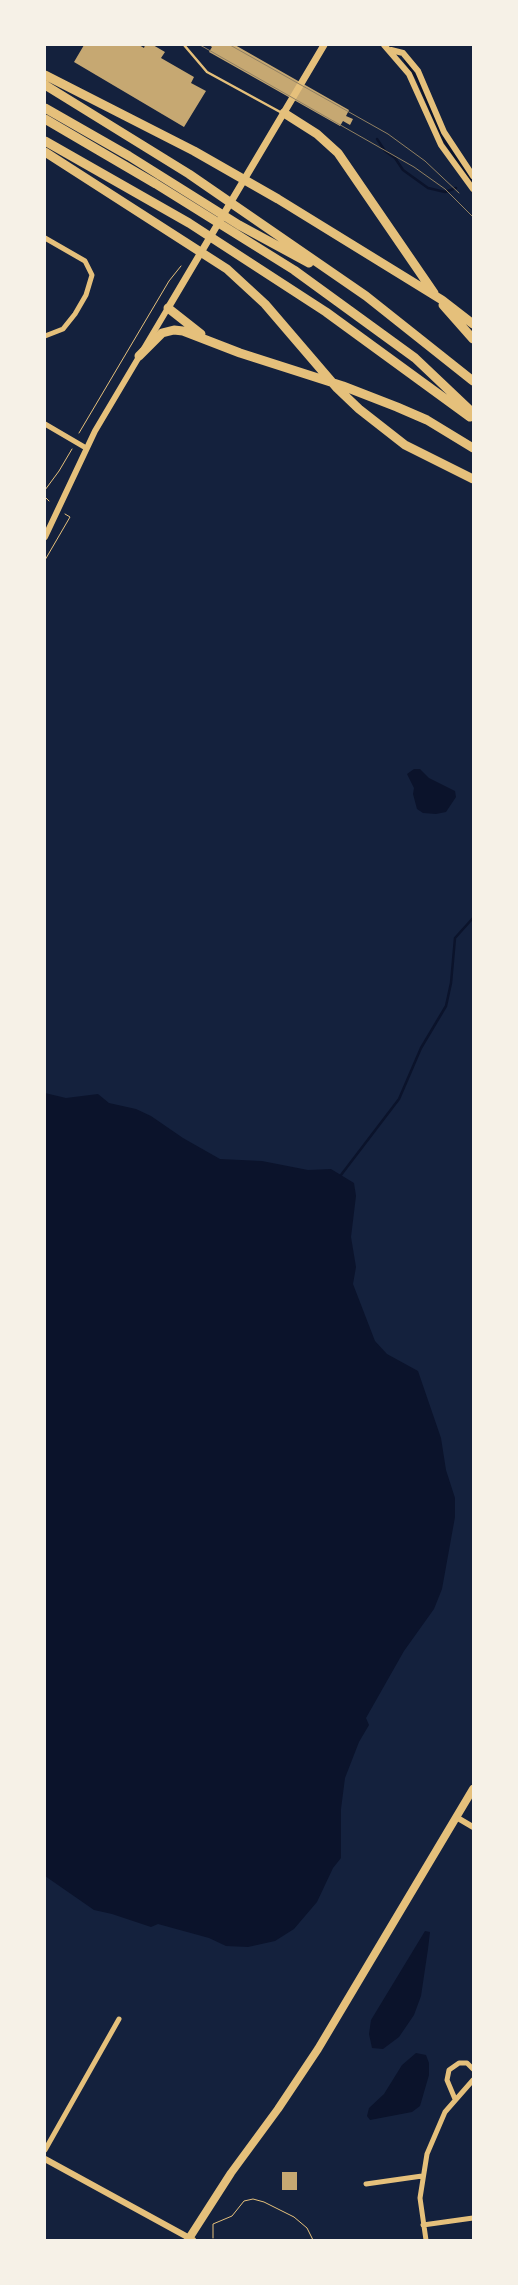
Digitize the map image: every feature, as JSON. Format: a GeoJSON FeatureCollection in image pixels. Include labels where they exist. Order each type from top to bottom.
{"type":"FeatureCollection","features":[{"type":"Feature","properties":{"kind":"highway"},"geometry":{"type":"LineString","coordinates":[[45,75],[194,151],[270,195],[442,300],[473,324]]}},
{"type":"Feature","properties":{"kind":"highway"},"geometry":{"type":"LineString","coordinates":[[45,85],[189,174],[349,284],[473,381]]}},
{"type":"Feature","properties":{"kind":"highway"},"geometry":{"type":"LineString","coordinates":[[45,108],[129,156],[239,225],[349,284]]}},
{"type":"Feature","properties":{"kind":"highway"},"geometry":{"type":"LineString","coordinates":[[284,114],[317,134],[338,153],[444,305],[473,339]]}},
{"type":"Feature","properties":{"kind":"highway"},"geometry":{"type":"LineString","coordinates":[[45,119],[156,184],[294,270],[415,358],[473,413]]}},
{"type":"Feature","properties":{"kind":"highway"},"geometry":{"type":"LineString","coordinates":[[45,141],[189,223],[326,312],[473,419]]}},
{"type":"Feature","properties":{"kind":"highway"},"geometry":{"type":"LineString","coordinates":[[45,152],[227,270],[265,304],[337,388],[359,410],[405,445],[473,479]]}},
{"type":"Feature","properties":{"kind":"highway"},"geometry":{"type":"LineString","coordinates":[[168,308],[207,339]]}},
{"type":"Feature","properties":{"kind":"highway"},"geometry":{"type":"LineString","coordinates":[[139,356],[156,337],[168,330],[183,331],[240,353],[343,386],[397,407],[427,420],[473,448]]}},
{"type":"Feature","properties":{"kind":"main road"},"geometry":{"type":"LineString","coordinates":[[168,308],[324,45]]}},
{"type":"Feature","properties":{"kind":"main road"},"geometry":{"type":"LineString","coordinates":[[190,2240],[231,2173],[278,2109],[318,2049],[473,1789]]}},
{"type":"Feature","properties":{"kind":"street"},"geometry":{"type":"LineString","coordinates":[[387,47],[403,53],[418,70],[444,132],[473,176]]}},
{"type":"Feature","properties":{"kind":"street"},"geometry":{"type":"LineString","coordinates":[[387,47],[412,78],[441,145],[473,189]]}},
{"type":"Feature","properties":{"kind":"street"},"geometry":{"type":"LineString","coordinates":[[45,238],[85,261],[92,275],[86,295],[63,329],[45,336]]}},
{"type":"Feature","properties":{"kind":"street"},"geometry":{"type":"LineString","coordinates":[[45,536],[48,523],[86,448],[168,308]]}},
{"type":"Feature","properties":{"kind":"street"},"geometry":{"type":"LineString","coordinates":[[45,424],[86,448]]}},
{"type":"Feature","properties":{"kind":"street"},"geometry":{"type":"LineString","coordinates":[[456,1817],[473,1827]]}},
{"type":"Feature","properties":{"kind":"street"},"geometry":{"type":"LineString","coordinates":[[45,2150],[118,2019]]}},
{"type":"Feature","properties":{"kind":"street"},"geometry":{"type":"LineString","coordinates":[[455,2099],[447,2080],[449,2070],[459,2063],[467,2064],[473,2069]]}},
{"type":"Feature","properties":{"kind":"street"},"geometry":{"type":"LineString","coordinates":[[426,2240],[420,2198],[422,2176],[431,2142],[438,2125],[455,2099],[473,2080]]}},
{"type":"Feature","properties":{"kind":"street"},"geometry":{"type":"LineString","coordinates":[[45,2159],[190,2240]]}},
{"type":"Feature","properties":{"kind":"street"},"geometry":{"type":"LineString","coordinates":[[366,2184],[422,2176]]}},
{"type":"Feature","properties":{"kind":"street"},"geometry":{"type":"LineString","coordinates":[[423,2226],[473,2218]]}},
{"type":"Feature","properties":{"kind":"lane"},"geometry":{"type":"LineString","coordinates":[[184,45],[207,72],[284,114]]}},
{"type":"Feature","properties":{"kind":"path"},"geometry":{"type":"LineString","coordinates":[[79,433],[169,281],[181,266]]}},
{"type":"Feature","properties":{"kind":"path"},"geometry":{"type":"LineString","coordinates":[[45,490],[72,450]]}},
{"type":"Feature","properties":{"kind":"path"},"geometry":{"type":"LineString","coordinates":[[45,497],[49,501]]}},
{"type":"Feature","properties":{"kind":"path"},"geometry":{"type":"LineString","coordinates":[[45,560],[70,517],[65,514]]}},
{"type":"Feature","properties":{"kind":"path"},"geometry":{"type":"LineString","coordinates":[[212,2238],[214,2224],[232,2216],[244,2201],[253,2199],[264,2202],[294,2217],[307,2228],[314,2240]]}},
{"type":"Feature","properties":{"kind":"water"},"geometry":{"type":"Polygon","coordinates":[[[414,769],[420,769],[429,778],[455,791],[456,797],[446,812],[436,814],[423,813],[417,809],[413,794],[414,788],[407,774],[414,769]]]}},
{"type":"Feature","properties":{"kind":"water"},"geometry":{"type":"Polygon","coordinates":[[[45,1093],[66,1098],[98,1094],[109,1103],[136,1109],[151,1116],[183,1138],[220,1159],[262,1161],[308,1170],[331,1169],[354,1183],[356,1196],[351,1237],[356,1267],[353,1284],[375,1341],[387,1354],[418,1371],[441,1438],[446,1470],[455,1498],[455,1517],[442,1589],[434,1609],[404,1651],[366,1718],[369,1725],[359,1742],[345,1778],[341,1809],[341,1858],[333,1868],[317,1902],[294,1929],[275,1941],[248,1947],[226,1946],[209,1938],[158,1924],[151,1927],[94,1910],[45,1876],[45,1093]]]}},
{"type":"Feature","properties":{"kind":"water"},"geometry":{"type":"Polygon","coordinates":[[[425,1931],[430,1932],[428,1949],[421,1996],[414,2015],[399,2037],[383,2049],[372,2048],[369,2034],[371,2020],[425,1931]]]}},
{"type":"Feature","properties":{"kind":"water"},"geometry":{"type":"Polygon","coordinates":[[[416,2053],[426,2055],[429,2063],[429,2075],[420,2106],[412,2112],[370,2120],[367,2116],[369,2108],[384,2094],[402,2065],[416,2053]]]}},
{"type":"Feature","properties":{"kind":"building"},"geometry":{"type":"Polygon","coordinates":[[[84,45],[139,45],[144,48],[145,45],[153,45],[165,52],[161,58],[194,77],[191,83],[206,91],[184,127],[74,62],[84,45]]]}},
{"type":"Feature","properties":{"kind":"building"},"geometry":{"type":"Polygon","coordinates":[[[209,45],[235,45],[349,110],[346,116],[353,119],[350,125],[343,121],[340,126],[209,52],[212,47],[209,45]]]}},
{"type":"Feature","properties":{"kind":"building"},"geometry":{"type":"Polygon","coordinates":[[[282,2172],[297,2172],[297,2190],[282,2190],[282,2172]]]}},
{"type":"Feature","properties":{"kind":"waterway"},"geometry":{"type":"LineString","coordinates":[[405,61],[418,80],[441,136],[473,184]]}},
{"type":"Feature","properties":{"kind":"waterway"},"geometry":{"type":"LineString","coordinates":[[377,139],[385,151],[395,158],[403,170],[428,188],[445,192],[456,188]]}},
{"type":"Feature","properties":{"kind":"waterway"},"geometry":{"type":"LineString","coordinates":[[341,1175],[399,1099],[421,1048],[446,1006],[451,983],[455,938],[473,918]]}},
{"type":"Feature","properties":{"kind":"tram line"},"geometry":{"type":"LineString","coordinates":[[200,45],[414,167],[445,189],[473,217]]}},
{"type":"Feature","properties":{"kind":"tram line"},"geometry":{"type":"LineString","coordinates":[[230,45],[388,134],[425,161],[459,193]]}}]}
